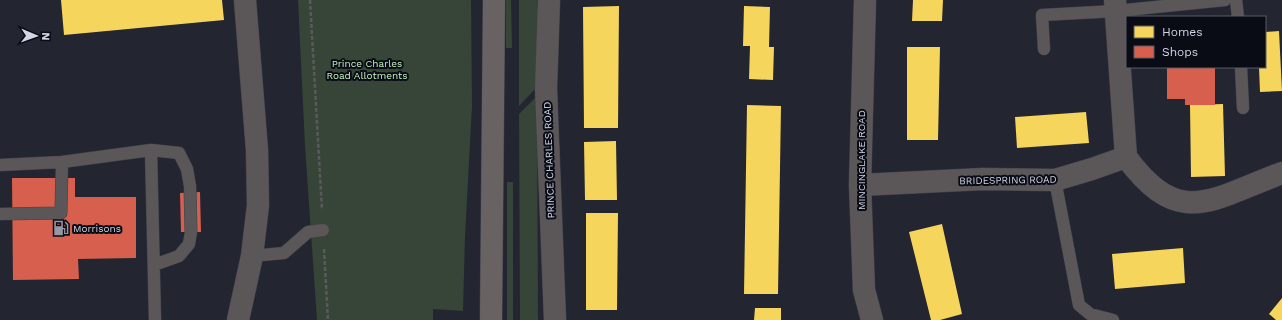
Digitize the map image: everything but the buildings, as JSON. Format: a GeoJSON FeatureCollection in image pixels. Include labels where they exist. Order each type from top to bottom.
{"type":"FeatureCollection","features":[{"type":"Feature","properties":{"kind":"street"},"geometry":{"type":"LineString","coordinates":[[238,320],[252,256],[258,205],[257,150],[245,0]]}},
{"type":"Feature","properties":{"kind":"street"},"geometry":{"type":"LineString","coordinates":[[491,320],[494,0]]}},
{"type":"Feature","properties":{"kind":"street","name":"PRINCE CHARLES ROAD"},"geometry":{"type":"LineString","coordinates":[[549,0],[546,89],[555,320]]}},
{"type":"Feature","properties":{"kind":"street","name":"MINCINGLAKE ROAD"},"geometry":{"type":"LineString","coordinates":[[864,0],[860,185],[864,290],[872,320]]}},
{"type":"Feature","properties":{"kind":"street"},"geometry":{"type":"LineString","coordinates":[[1115,5],[1126,157],[1148,184],[1168,198],[1193,204],[1215,199],[1282,173]]}},
{"type":"Feature","properties":{"kind":"street","name":"BRIDESPRING ROAD"},"geometry":{"type":"LineString","coordinates":[[860,185],[983,180],[1056,180],[1126,157]]}},
{"type":"Feature","properties":{"kind":"lane"},"geometry":{"type":"LineString","coordinates":[[1044,49],[1042,15],[1115,5],[1225,0]]}},
{"type":"Feature","properties":{"kind":"lane"},"geometry":{"type":"LineString","coordinates":[[1236,0],[1238,16]]}},
{"type":"Feature","properties":{"kind":"lane"},"geometry":{"type":"LineString","coordinates":[[1241,68],[1243,108]]}},
{"type":"Feature","properties":{"kind":"lane"},"geometry":{"type":"LineString","coordinates":[[151,150],[155,320]]}},
{"type":"Feature","properties":{"kind":"lane"},"geometry":{"type":"LineString","coordinates":[[0,166],[62,162],[151,150],[179,153],[187,169],[190,193],[191,232],[189,244],[179,256],[154,265]]}},
{"type":"Feature","properties":{"kind":"lane"},"geometry":{"type":"LineString","coordinates":[[0,214],[61,213],[62,162]]}},
{"type":"Feature","properties":{"kind":"lane"},"geometry":{"type":"LineString","coordinates":[[1056,180],[1079,305],[1090,314],[1113,320]]}},
{"type":"Feature","properties":{"kind":"lane"},"geometry":{"type":"LineString","coordinates":[[252,256],[284,252],[308,232],[323,230]]}},
{"type":"Feature","properties":{"kind":"path"},"geometry":{"type":"LineString","coordinates":[[310,0],[328,320]]}},
{"type":"Feature","properties":{"kind":"green space","name":"Prince Charles Road Allotments"},"geometry":{"type":"Polygon","coordinates":[[[298,0],[471,0],[472,106],[465,236],[463,311],[433,309],[433,320],[317,320],[305,146],[298,0]]]}},
{"type":"Feature","properties":{"kind":"green space"},"geometry":{"type":"Polygon","coordinates":[[[506,0],[511,0],[512,48],[506,48],[506,0]]]}},
{"type":"Feature","properties":{"kind":"green space"},"geometry":{"type":"Polygon","coordinates":[[[519,0],[537,0],[538,86],[519,106],[519,0]]]}},
{"type":"Feature","properties":{"kind":"green space"},"geometry":{"type":"Polygon","coordinates":[[[537,96],[538,320],[520,320],[519,114],[537,96]]]}},
{"type":"Feature","properties":{"kind":"green space"},"geometry":{"type":"Polygon","coordinates":[[[507,182],[513,182],[513,320],[507,320],[507,182]]]}},
{"type":"Feature","properties":{"kind":"place","name":"Morrisons"},"geometry":{"type":"Point","coordinates":[61,228]}}]}
